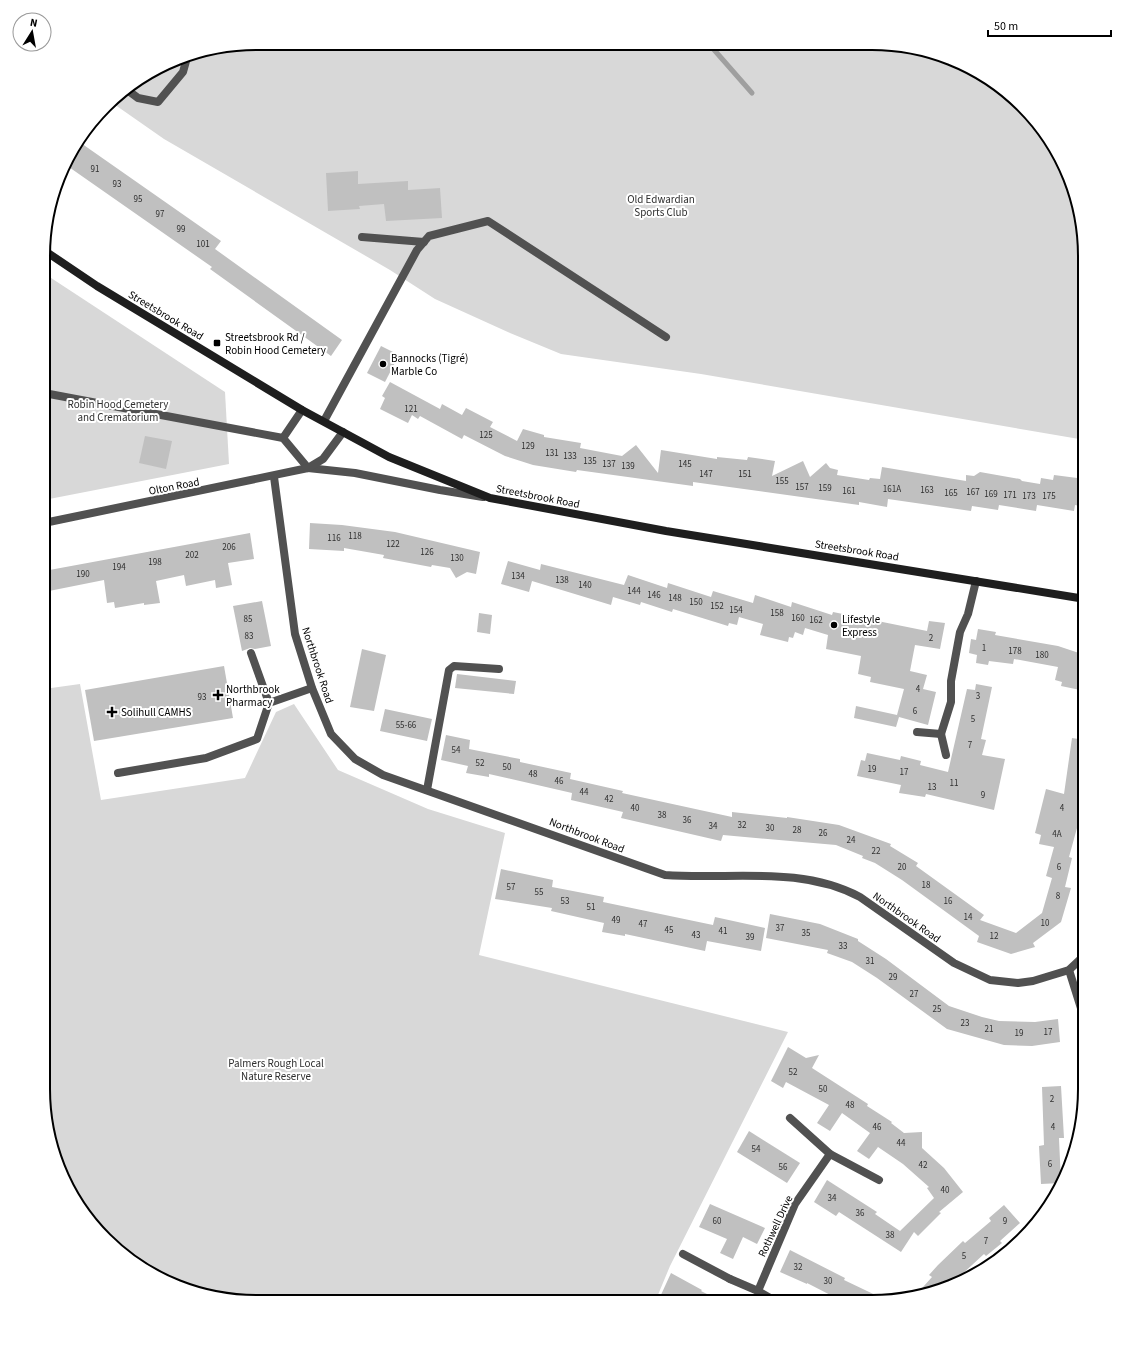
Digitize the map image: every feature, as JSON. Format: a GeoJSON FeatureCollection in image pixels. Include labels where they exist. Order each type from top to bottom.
{"type":"FeatureCollection","features":[{"type":"Feature","properties":{"kind":"main road","name":"Streetsbrook Road"},"geometry":{"type":"LineString","coordinates":[[50,254],[97,286],[302,410],[389,457],[490,498],[666,531],[1078,598]]}},
{"type":"Feature","properties":{"kind":"street"},"geometry":{"type":"LineString","coordinates":[[130,92],[138,98],[158,102],[183,72],[186,63]]}},
{"type":"Feature","properties":{"kind":"street"},"geometry":{"type":"LineString","coordinates":[[324,421],[417,250],[429,236],[488,221],[666,337]]}},
{"type":"Feature","properties":{"kind":"street"},"geometry":{"type":"LineString","coordinates":[[362,237],[424,242]]}},
{"type":"Feature","properties":{"kind":"street"},"geometry":{"type":"LineString","coordinates":[[50,394],[283,438],[308,468]]}},
{"type":"Feature","properties":{"kind":"street"},"geometry":{"type":"LineString","coordinates":[[283,438],[302,410]]}},
{"type":"Feature","properties":{"kind":"street","name":"Olton Road"},"geometry":{"type":"LineString","coordinates":[[50,522],[274,477],[308,468],[322,459],[343,432]]}},
{"type":"Feature","properties":{"kind":"street","name":"Olton Road"},"geometry":{"type":"LineString","coordinates":[[308,468],[355,472],[440,490],[490,498]]}},
{"type":"Feature","properties":{"kind":"street","name":"Northbrook Road"},"geometry":{"type":"LineString","coordinates":[[274,477],[295,634],[312,688],[331,734],[354,759],[383,775],[665,875],[789,876],[818,880],[845,889],[860,897],[954,963],[990,980],[1018,983],[1032,981],[1069,970],[1078,962]]}},
{"type":"Feature","properties":{"kind":"street"},"geometry":{"type":"LineString","coordinates":[[946,755],[941,734],[951,702],[951,681],[960,632],[968,614],[976,581]]}},
{"type":"Feature","properties":{"kind":"street"},"geometry":{"type":"LineString","coordinates":[[118,773],[206,758],[257,738],[269,703],[251,653]]}},
{"type":"Feature","properties":{"kind":"street"},"geometry":{"type":"LineString","coordinates":[[427,790],[449,670],[454,666],[499,669]]}},
{"type":"Feature","properties":{"kind":"street"},"geometry":{"type":"LineString","coordinates":[[269,703],[312,688]]}},
{"type":"Feature","properties":{"kind":"street"},"geometry":{"type":"LineString","coordinates":[[917,732],[941,734]]}},
{"type":"Feature","properties":{"kind":"street"},"geometry":{"type":"LineString","coordinates":[[1069,970],[1078,999]]}},
{"type":"Feature","properties":{"kind":"street"},"geometry":{"type":"LineString","coordinates":[[790,1118],[830,1154],[879,1180]]}},
{"type":"Feature","properties":{"kind":"street","name":"Rothwell Drive"},"geometry":{"type":"LineString","coordinates":[[758,1291],[795,1204],[830,1154]]}},
{"type":"Feature","properties":{"kind":"street"},"geometry":{"type":"LineString","coordinates":[[682,1254],[765,1295]]}},
{"type":"Feature","properties":{"kind":"green space","name":"Old Edwardian Sports Club"},"geometry":{"type":"Polygon","coordinates":[[[242,50],[886,50],[926,57],[963,71],[998,92],[1018,110],[1036,130],[1057,165],[1062,177],[1071,202],[1078,242],[1078,439],[701,374],[561,354],[435,299],[390,270],[164,139],[115,105],[130,92],[165,71],[202,57],[242,50]]]}},
{"type":"Feature","properties":{"kind":"green space","name":"Robin Hood Cemetery and Crematorium"},"geometry":{"type":"Polygon","coordinates":[[[50,277],[225,392],[229,464],[50,499],[50,277]]]}},
{"type":"Feature","properties":{"kind":"green space","name":"Palmers Rough Local Nature Reserve"},"geometry":{"type":"Polygon","coordinates":[[[80,684],[101,800],[245,778],[276,712],[294,704],[338,770],[428,809],[505,833],[479,955],[788,1032],[670,1266],[658,1295],[242,1295],[202,1288],[165,1274],[130,1253],[110,1235],[92,1215],[71,1180],[57,1143],[50,1103],[50,688],[80,684]]]}},
{"type":"Feature","properties":{"kind":"building"},"geometry":{"type":"Polygon","coordinates":[[[83,144],[221,241],[215,249],[342,340],[331,356],[210,269],[212,267],[70,168],[83,144]]]}},
{"type":"Feature","properties":{"kind":"building"},"geometry":{"type":"Polygon","coordinates":[[[358,171],[358,184],[408,181],[408,190],[440,188],[442,218],[386,221],[384,204],[359,206],[360,209],[328,211],[326,173],[358,171]]]}},
{"type":"Feature","properties":{"kind":"building","name":"Bannocks (Tigré) Marble Co"},"geometry":{"type":"Polygon","coordinates":[[[381,346],[399,355],[385,382],[367,373],[381,346]]]}},
{"type":"Feature","properties":{"kind":"building"},"geometry":{"type":"Polygon","coordinates":[[[390,382],[440,409],[442,404],[462,415],[466,408],[493,422],[490,427],[517,441],[523,429],[544,435],[544,437],[581,443],[580,448],[622,456],[636,445],[658,473],[661,450],[717,459],[717,457],[747,460],[748,457],[775,461],[772,476],[803,461],[810,477],[826,463],[830,468],[838,470],[837,475],[869,480],[870,478],[880,479],[882,467],[966,481],[966,475],[974,476],[980,472],[1040,484],[1041,478],[1053,480],[1054,475],[1078,478],[1078,506],[1075,505],[1074,511],[1037,505],[1036,511],[999,505],[998,510],[972,506],[971,511],[888,499],[887,507],[859,502],[859,505],[693,482],[693,486],[577,470],[576,472],[533,465],[505,456],[464,435],[462,439],[420,416],[418,419],[412,415],[408,423],[380,409],[385,398],[382,396],[390,382]]]}},
{"type":"Feature","properties":{"kind":"building"},"geometry":{"type":"Polygon","coordinates":[[[145,436],[172,441],[166,469],[139,463],[145,436]]]}},
{"type":"Feature","properties":{"kind":"building"},"geometry":{"type":"Polygon","coordinates":[[[310,523],[342,525],[395,532],[480,552],[476,574],[467,572],[456,578],[450,568],[432,565],[431,567],[383,558],[384,555],[344,548],[344,551],[309,549],[310,523]]]}},
{"type":"Feature","properties":{"kind":"building"},"geometry":{"type":"Polygon","coordinates":[[[250,533],[254,559],[228,563],[232,585],[216,588],[215,580],[186,586],[184,575],[156,581],[160,603],[144,605],[144,603],[115,608],[114,602],[107,603],[104,580],[50,591],[50,570],[250,533]]]}},
{"type":"Feature","properties":{"kind":"building"},"geometry":{"type":"Polygon","coordinates":[[[508,561],[540,570],[541,564],[624,585],[628,575],[667,588],[668,583],[711,597],[713,591],[753,603],[755,595],[791,607],[792,602],[832,615],[833,612],[927,631],[929,621],[945,623],[940,649],[915,645],[910,671],[927,675],[923,689],[936,692],[928,725],[899,717],[896,727],[854,718],[856,706],[897,715],[904,689],[870,682],[871,677],[858,674],[861,656],[826,649],[828,635],[805,628],[803,635],[795,632],[793,638],[789,637],[788,642],[760,635],[763,624],[739,617],[737,625],[729,623],[728,626],[673,609],[672,612],[641,602],[640,605],[613,597],[611,605],[532,581],[529,592],[501,584],[508,561]]]}},
{"type":"Feature","properties":{"kind":"building"},"geometry":{"type":"Polygon","coordinates":[[[262,601],[271,646],[255,649],[250,648],[242,651],[233,606],[262,601]]]}},
{"type":"Feature","properties":{"kind":"building"},"geometry":{"type":"Polygon","coordinates":[[[479,613],[492,615],[490,634],[477,632],[479,613]]]}},
{"type":"Feature","properties":{"kind":"building"},"geometry":{"type":"Polygon","coordinates":[[[978,629],[996,632],[995,635],[1058,646],[1078,653],[1078,690],[1061,686],[1062,682],[1055,680],[1058,667],[1014,659],[1013,664],[989,661],[988,665],[976,663],[977,655],[969,653],[971,639],[976,640],[978,629]]]}},
{"type":"Feature","properties":{"kind":"building"},"geometry":{"type":"Polygon","coordinates":[[[362,649],[386,655],[374,711],[350,707],[362,649]]]}},
{"type":"Feature","properties":{"kind":"building"},"geometry":{"type":"Polygon","coordinates":[[[224,666],[233,718],[94,741],[85,690],[224,666]]]}},
{"type":"Feature","properties":{"kind":"building"},"geometry":{"type":"Polygon","coordinates":[[[457,674],[516,681],[514,694],[455,688],[457,674]]]}},
{"type":"Feature","properties":{"kind":"building"},"geometry":{"type":"Polygon","coordinates":[[[976,684],[992,687],[981,739],[986,740],[982,755],[1005,759],[994,810],[926,794],[925,797],[899,793],[901,785],[857,776],[861,760],[865,761],[867,753],[900,760],[901,756],[921,761],[920,765],[948,772],[967,689],[975,690],[976,684]]]}},
{"type":"Feature","properties":{"kind":"building"},"geometry":{"type":"Polygon","coordinates":[[[385,709],[432,719],[427,741],[380,731],[385,709]]]}},
{"type":"Feature","properties":{"kind":"building"},"geometry":{"type":"Polygon","coordinates":[[[446,735],[470,740],[469,749],[520,759],[520,762],[571,773],[570,779],[623,791],[622,793],[732,817],[732,812],[787,817],[839,825],[891,844],[890,846],[918,863],[916,866],[984,915],[980,920],[1016,933],[1042,913],[1052,878],[1046,876],[1054,847],[1039,844],[1041,835],[1035,833],[1046,789],[1064,794],[1072,738],[1078,739],[1078,824],[1069,857],[1072,858],[1065,887],[1071,888],[1061,922],[1033,943],[1035,947],[1011,954],[977,942],[979,936],[902,880],[875,863],[862,858],[863,856],[836,845],[723,835],[721,841],[621,818],[623,812],[571,800],[572,793],[489,774],[489,777],[466,773],[468,766],[441,760],[446,735]]]}},
{"type":"Feature","properties":{"kind":"building"},"geometry":{"type":"Polygon","coordinates":[[[501,869],[553,880],[552,887],[604,897],[603,902],[713,925],[715,917],[765,928],[761,951],[707,941],[705,951],[625,934],[625,936],[602,932],[604,923],[551,911],[552,908],[495,899],[501,869]]]}},
{"type":"Feature","properties":{"kind":"building"},"geometry":{"type":"Polygon","coordinates":[[[770,914],[820,924],[858,939],[858,941],[886,959],[949,1006],[999,1021],[1035,1022],[1058,1019],[1060,1042],[1032,1046],[1004,1045],[947,1029],[877,978],[852,962],[827,953],[828,950],[766,938],[770,914]]]}},
{"type":"Feature","properties":{"kind":"building"},"geometry":{"type":"Polygon","coordinates":[[[788,1047],[806,1058],[819,1055],[812,1068],[868,1104],[867,1106],[892,1122],[891,1123],[904,1133],[922,1132],[922,1148],[944,1168],[963,1192],[939,1212],[941,1213],[918,1236],[914,1232],[901,1252],[839,1212],[836,1216],[814,1202],[827,1180],[877,1212],[875,1214],[900,1231],[934,1198],[927,1188],[929,1187],[903,1164],[878,1147],[869,1159],[857,1151],[870,1133],[842,1113],[830,1131],[817,1123],[829,1105],[786,1082],[783,1088],[771,1081],[788,1047]]]}},
{"type":"Feature","properties":{"kind":"building"},"geometry":{"type":"Polygon","coordinates":[[[1061,1086],[1064,1138],[1059,1138],[1060,1172],[1055,1183],[1041,1184],[1039,1146],[1044,1145],[1042,1087],[1061,1086]]]}},
{"type":"Feature","properties":{"kind":"building"},"geometry":{"type":"Polygon","coordinates":[[[749,1131],[800,1163],[787,1183],[737,1152],[749,1131]]]}},
{"type":"Feature","properties":{"kind":"building"},"geometry":{"type":"Polygon","coordinates":[[[710,1204],[765,1228],[757,1244],[743,1237],[733,1259],[720,1253],[727,1239],[699,1227],[710,1204]]]}},
{"type":"Feature","properties":{"kind":"building"},"geometry":{"type":"Polygon","coordinates":[[[1004,1205],[1020,1223],[1000,1241],[1002,1243],[986,1256],[984,1254],[962,1275],[921,1289],[932,1277],[929,1275],[938,1265],[963,1241],[965,1243],[991,1221],[989,1218],[1004,1205]]]}},
{"type":"Feature","properties":{"kind":"building"},"geometry":{"type":"Polygon","coordinates":[[[790,1250],[845,1278],[844,1280],[875,1295],[830,1295],[807,1283],[780,1272],[790,1250]]]}},
{"type":"Feature","properties":{"kind":"building"},"geometry":{"type":"Polygon","coordinates":[[[671,1273],[709,1295],[661,1295],[671,1273]]]}},
{"type":"Feature","properties":{"kind":"waterway"},"geometry":{"type":"LineString","coordinates":[[714,50],[752,93]]}},
{"type":"Feature","properties":{"kind":"place","name":"Streetsbrook Rd / Robin Hood Cemetery"},"geometry":{"type":"Point","coordinates":[217,343]}},
{"type":"Feature","properties":{"kind":"place","name":"Bannocks (Tigré) Marble Co"},"geometry":{"type":"Point","coordinates":[383,364]}},
{"type":"Feature","properties":{"kind":"place","name":"Lifestyle Express"},"geometry":{"type":"Point","coordinates":[834,625]}},
{"type":"Feature","properties":{"kind":"place","name":"Northbrook Pharmacy"},"geometry":{"type":"Point","coordinates":[218,695]}},
{"type":"Feature","properties":{"kind":"place","name":"Solihull CAMHS"},"geometry":{"type":"Point","coordinates":[112,712]}}]}
